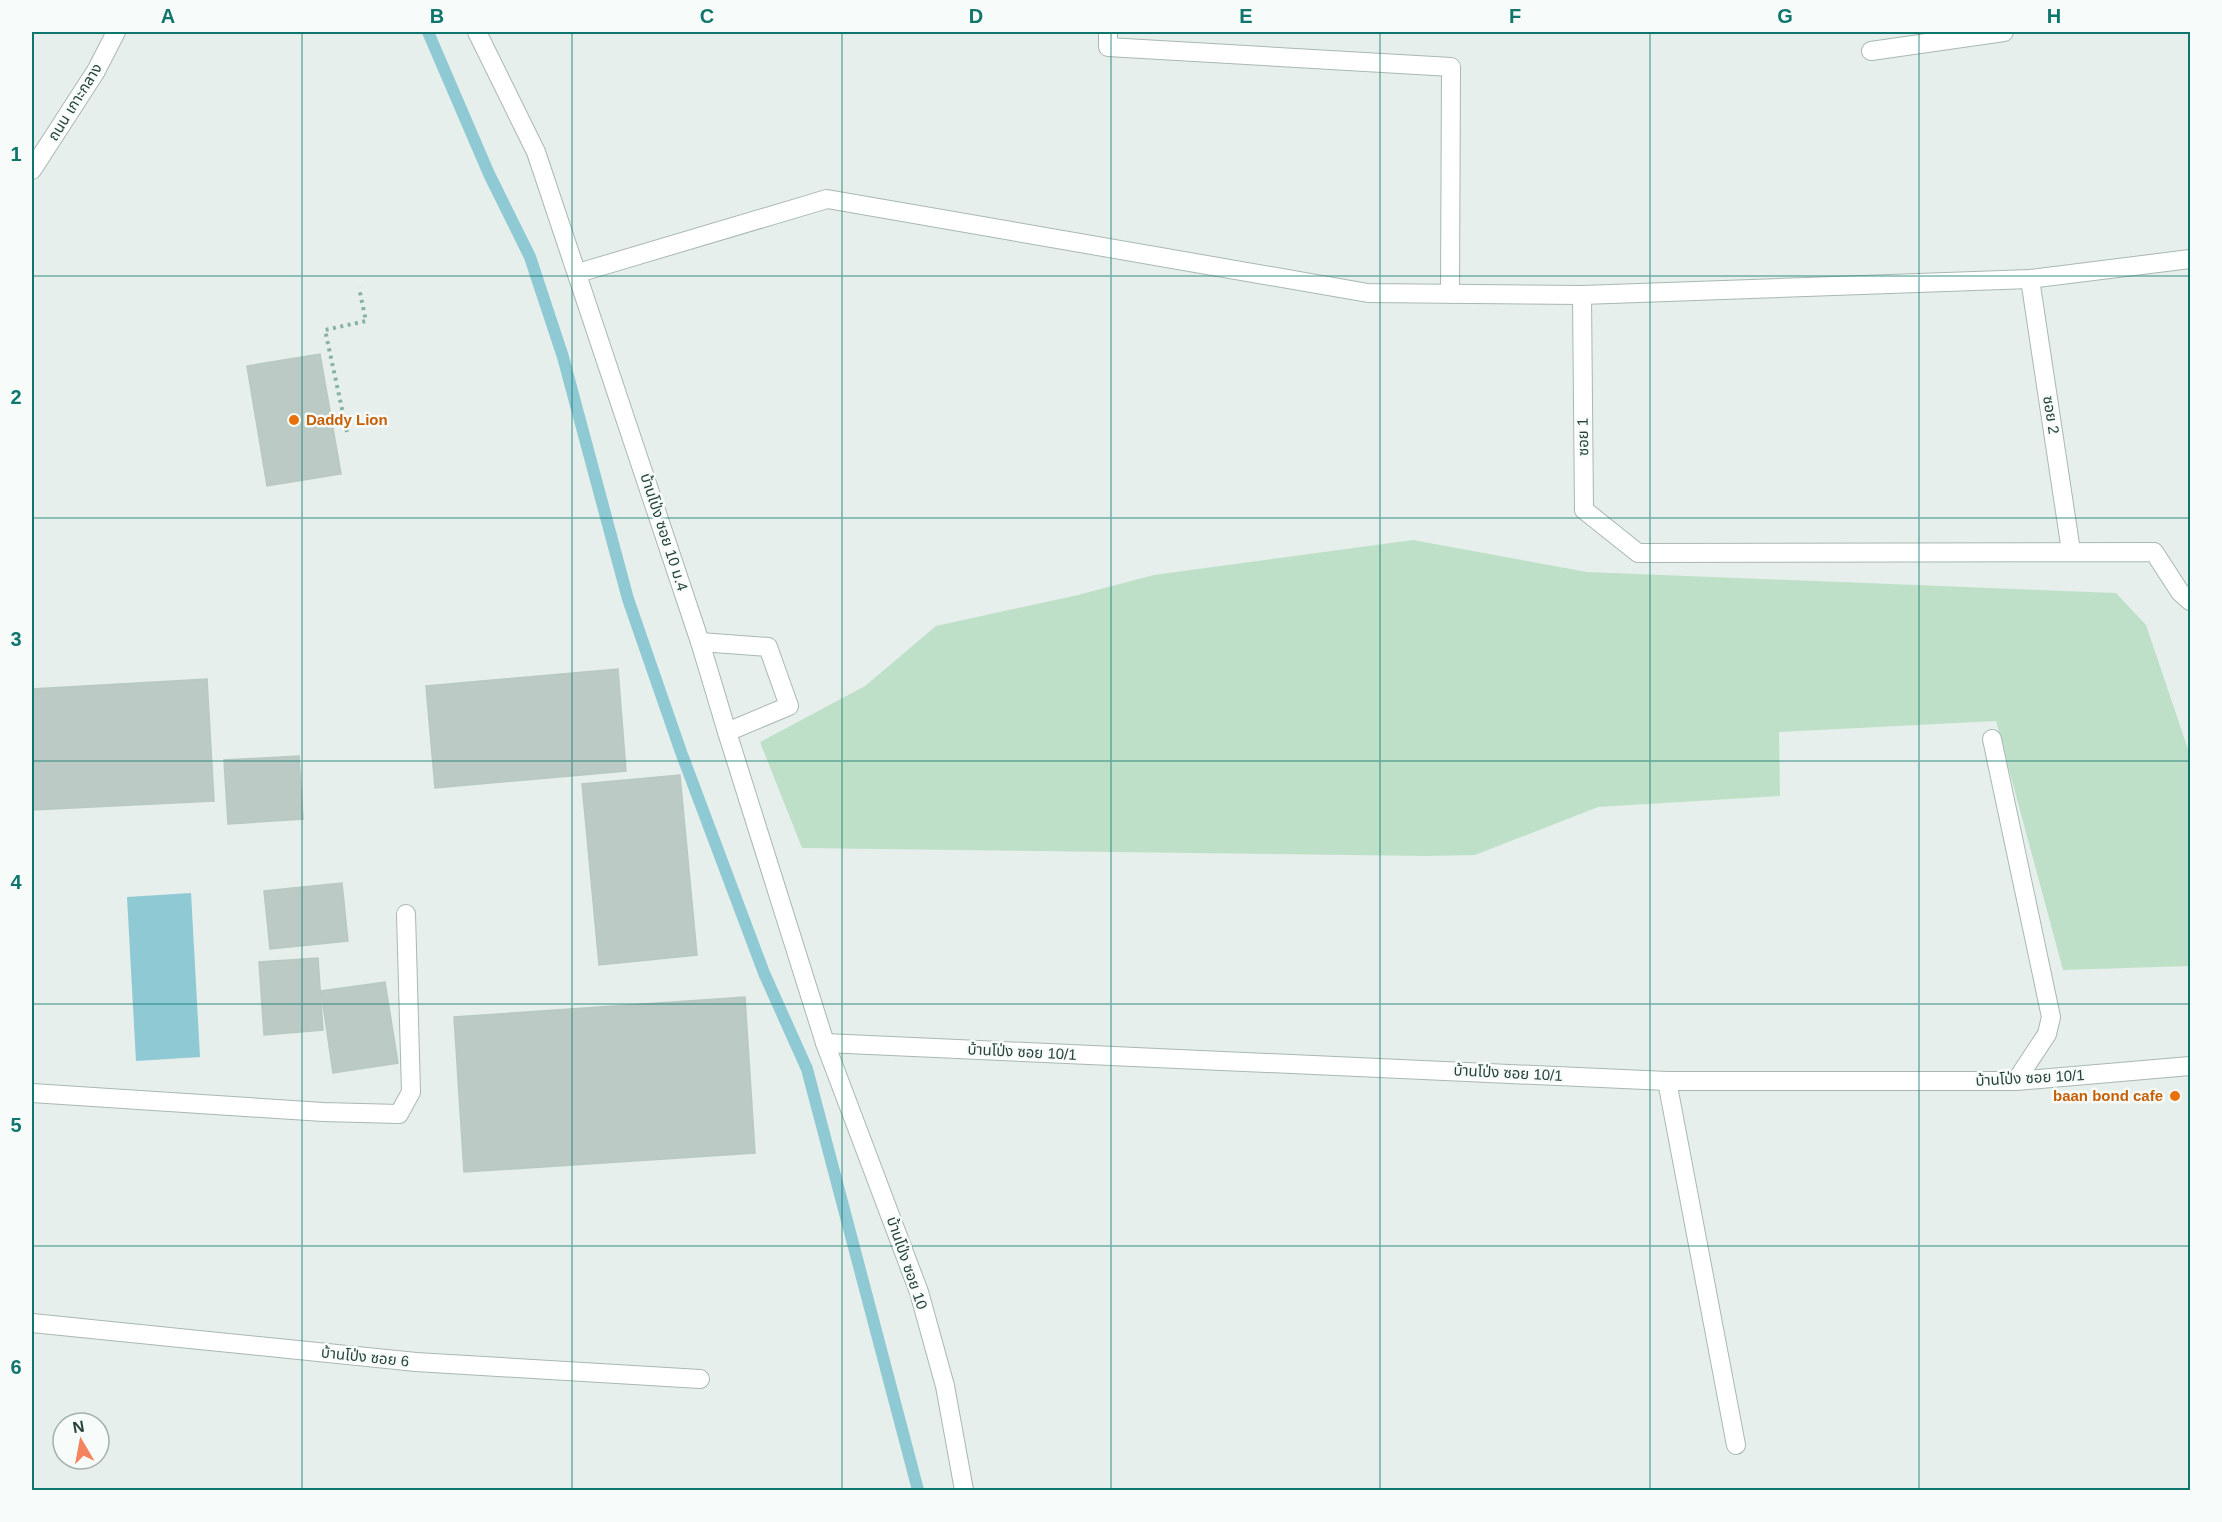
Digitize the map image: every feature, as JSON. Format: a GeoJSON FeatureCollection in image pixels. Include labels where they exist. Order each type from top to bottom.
{"type":"FeatureCollection","features":[{"type":"Feature","properties":{"kind":"street","name":"ถนน เกาะกลาง"},"geometry":{"type":"LineString","coordinates":[[32,170],[96,71],[116,32]]}},
{"type":"Feature","properties":{"kind":"street","name":"บ้านโป่ง ซอย 10 ม.4"},"geometry":{"type":"LineString","coordinates":[[477,32],[536,152],[578,273],[700,642],[825,1043]]}},
{"type":"Feature","properties":{"kind":"street"},"geometry":{"type":"LineString","coordinates":[[1108,32],[1108,47],[1451,67],[1450,294]]}},
{"type":"Feature","properties":{"kind":"street"},"geometry":{"type":"LineString","coordinates":[[1871,51],[1981,33],[2004,32]]}},
{"type":"Feature","properties":{"kind":"street"},"geometry":{"type":"LineString","coordinates":[[578,273],[827,199],[1368,293],[1582,294],[2030,279],[2190,259]]}},
{"type":"Feature","properties":{"kind":"street","name":"ซอย 2"},"geometry":{"type":"LineString","coordinates":[[2030,279],[2071,551]]}},
{"type":"Feature","properties":{"kind":"street","name":"ซอย 1"},"geometry":{"type":"LineString","coordinates":[[1582,294],[1584,510],[1638,553],[2071,551]]}},
{"type":"Feature","properties":{"kind":"street"},"geometry":{"type":"LineString","coordinates":[[2071,551],[2154,552],[2180,592],[2190,601]]}},
{"type":"Feature","properties":{"kind":"street"},"geometry":{"type":"LineString","coordinates":[[700,642],[768,646],[789,706],[727,732]]}},
{"type":"Feature","properties":{"kind":"street"},"geometry":{"type":"LineString","coordinates":[[1992,739],[2051,1017],[2047,1034],[2016,1082]]}},
{"type":"Feature","properties":{"kind":"street"},"geometry":{"type":"LineString","coordinates":[[32,1093],[323,1112],[399,1114],[411,1092],[406,914]]}},
{"type":"Feature","properties":{"kind":"street","name":"บ้านโป่ง ซอย 10/1"},"geometry":{"type":"LineString","coordinates":[[825,1043],[1667,1081],[2016,1082],[2190,1066]]}},
{"type":"Feature","properties":{"kind":"street","name":"บ้านโป่ง ซอย 10"},"geometry":{"type":"LineString","coordinates":[[825,1043],[919,1292],[945,1386],[964,1491]]}},
{"type":"Feature","properties":{"kind":"street"},"geometry":{"type":"LineString","coordinates":[[1667,1081],[1736,1445]]}},
{"type":"Feature","properties":{"kind":"street","name":"บ้านโป่ง ซอย 6"},"geometry":{"type":"LineString","coordinates":[[32,1323],[416,1362],[700,1378]]}},
{"type":"Feature","properties":{"kind":"path"},"geometry":{"type":"LineString","coordinates":[[347,432],[325,330],[366,321],[359,288]]}},
{"type":"Feature","properties":{"kind":"green space"},"geometry":{"type":"Polygon","coordinates":[[[1413,540],[1587,572],[2116,593],[2146,625],[2190,755],[2190,966],[2063,970],[1996,721],[1779,732],[1780,796],[1598,807],[1475,855],[802,848],[760,742],[865,686],[936,626],[1078,595],[1154,575],[1413,540]]]}},
{"type":"Feature","properties":{"kind":"water"},"geometry":{"type":"Polygon","coordinates":[[[191,893],[200,1057],[136,1061],[127,897],[191,893]]]}},
{"type":"Feature","properties":{"kind":"building","name":"Daddy Lion"},"geometry":{"type":"Polygon","coordinates":[[[320,354],[341,474],[267,486],[247,366],[320,354]]]}},
{"type":"Feature","properties":{"kind":"building"},"geometry":{"type":"Polygon","coordinates":[[[618,669],[626,771],[435,788],[426,686],[618,669]]]}},
{"type":"Feature","properties":{"kind":"building"},"geometry":{"type":"Polygon","coordinates":[[[207,679],[214,801],[32,810],[32,689],[207,679]]]}},
{"type":"Feature","properties":{"kind":"building"},"geometry":{"type":"Polygon","coordinates":[[[299,756],[303,819],[228,824],[224,760],[299,756]]]}},
{"type":"Feature","properties":{"kind":"building"},"geometry":{"type":"Polygon","coordinates":[[[680,775],[697,955],[599,965],[582,784],[680,775]]]}},
{"type":"Feature","properties":{"kind":"building"},"geometry":{"type":"Polygon","coordinates":[[[342,883],[348,941],[270,949],[264,891],[342,883]]]}},
{"type":"Feature","properties":{"kind":"building"},"geometry":{"type":"Polygon","coordinates":[[[318,958],[323,1030],[264,1035],[259,962],[318,958]]]}},
{"type":"Feature","properties":{"kind":"building"},"geometry":{"type":"Polygon","coordinates":[[[385,982],[398,1063],[333,1073],[321,991],[385,982]]]}},
{"type":"Feature","properties":{"kind":"building"},"geometry":{"type":"Polygon","coordinates":[[[745,997],[755,1153],[464,1172],[454,1017],[745,997]]]}},
{"type":"Feature","properties":{"kind":"waterway"},"geometry":{"type":"LineString","coordinates":[[428,32],[489,174],[530,257],[563,357],[628,599],[681,752],[764,973],[807,1069],[918,1490]]}},
{"type":"Feature","properties":{"kind":"place","name":"Daddy Lion"},"geometry":{"type":"Point","coordinates":[294,420]}},
{"type":"Feature","properties":{"kind":"place","name":"baan bond cafe"},"geometry":{"type":"Point","coordinates":[2175,1096]}}]}
